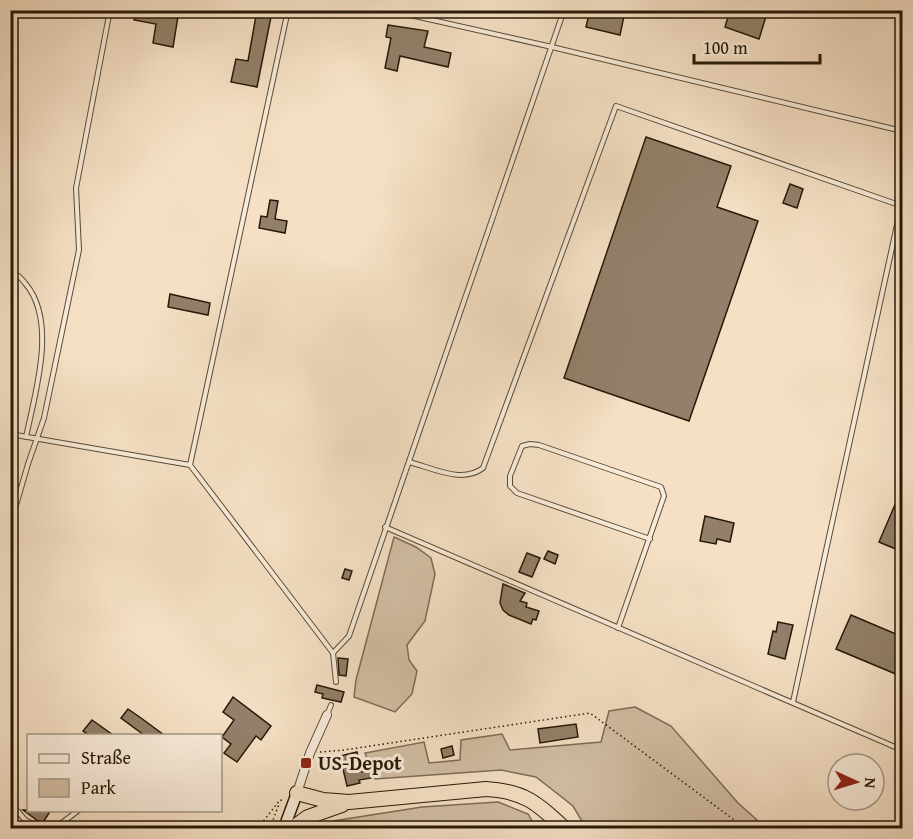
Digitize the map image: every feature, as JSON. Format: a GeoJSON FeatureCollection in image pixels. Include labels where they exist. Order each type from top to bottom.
{"type":"FeatureCollection","features":[{"type":"Feature","properties":{"kind":"highway"},"geometry":{"type":"LineString","coordinates":[[295,797],[349,802],[486,789],[507,790],[544,809],[554,823],[564,828]]}},
{"type":"Feature","properties":{"kind":"highway"},"geometry":{"type":"LineString","coordinates":[[293,828],[308,817],[349,802]]}},
{"type":"Feature","properties":{"kind":"main road"},"geometry":{"type":"LineString","coordinates":[[284,828],[295,797]]}},
{"type":"Feature","properties":{"kind":"street"},"geometry":{"type":"LineString","coordinates":[[295,797],[310,753],[327,715]]}},
{"type":"Feature","properties":{"kind":"lane"},"geometry":{"type":"LineString","coordinates":[[10,526],[44,418],[80,250],[76,188],[110,10]]}},
{"type":"Feature","properties":{"kind":"lane"},"geometry":{"type":"LineString","coordinates":[[190,465],[288,10]]}},
{"type":"Feature","properties":{"kind":"lane"},"geometry":{"type":"LineString","coordinates":[[388,10],[903,131]]}},
{"type":"Feature","properties":{"kind":"lane"},"geometry":{"type":"LineString","coordinates":[[333,653],[349,636],[564,10]]}},
{"type":"Feature","properties":{"kind":"lane"},"geometry":{"type":"LineString","coordinates":[[409,462],[460,476],[474,474],[483,468],[616,106],[902,204],[793,702]]}},
{"type":"Feature","properties":{"kind":"lane"},"geometry":{"type":"LineString","coordinates":[[10,273],[18,274],[30,288],[38,305],[42,333],[42,353],[26,437]]}},
{"type":"Feature","properties":{"kind":"lane"},"geometry":{"type":"LineString","coordinates":[[10,434],[190,465],[333,653],[336,682]]}},
{"type":"Feature","properties":{"kind":"lane"},"geometry":{"type":"LineString","coordinates":[[618,628],[650,539],[664,496],[661,487],[540,446],[530,444],[522,446],[510,476],[510,486],[517,493],[650,539]]}},
{"type":"Feature","properties":{"kind":"lane"},"geometry":{"type":"LineString","coordinates":[[385,527],[903,750]]}},
{"type":"Feature","properties":{"kind":"lane"},"geometry":{"type":"LineString","coordinates":[[327,715],[331,705]]}},
{"type":"Feature","properties":{"kind":"lane"},"geometry":{"type":"LineString","coordinates":[[10,802],[25,820],[43,828],[59,825],[76,812]]}},
{"type":"Feature","properties":{"kind":"path"},"geometry":{"type":"LineString","coordinates":[[310,753],[344,750],[590,713],[745,828]]}},
{"type":"Feature","properties":{"kind":"path"},"geometry":{"type":"LineString","coordinates":[[258,828],[280,800],[295,797]]}},
{"type":"Feature","properties":{"kind":"path"},"geometry":{"type":"LineString","coordinates":[[270,828],[280,800]]}},
{"type":"Feature","properties":{"kind":"green space"},"geometry":{"type":"Polygon","coordinates":[[[394,537],[416,547],[431,558],[435,574],[425,621],[407,645],[409,660],[417,671],[412,694],[395,712],[354,697],[356,680],[394,537]]]}},
{"type":"Feature","properties":{"kind":"green space"},"geometry":{"type":"Polygon","coordinates":[[[635,707],[671,726],[738,803],[766,828],[586,828],[573,806],[536,777],[501,770],[375,779],[365,753],[424,742],[429,763],[460,760],[461,740],[502,734],[510,750],[601,742],[609,711],[635,707]]]}},
{"type":"Feature","properties":{"kind":"green space"},"geometry":{"type":"Polygon","coordinates":[[[498,802],[528,814],[536,828],[319,828],[333,821],[422,807],[498,802]]]}},
{"type":"Feature","properties":{"kind":"building"},"geometry":{"type":"Polygon","coordinates":[[[135,10],[179,10],[173,47],[153,43],[156,24],[134,20],[135,10]]]}},
{"type":"Feature","properties":{"kind":"building"},"geometry":{"type":"Polygon","coordinates":[[[257,10],[272,12],[257,87],[231,82],[236,59],[248,61],[257,10]]]}},
{"type":"Feature","properties":{"kind":"building"},"geometry":{"type":"Polygon","coordinates":[[[590,10],[624,16],[620,35],[586,27],[590,10]]]}},
{"type":"Feature","properties":{"kind":"building"},"geometry":{"type":"Polygon","coordinates":[[[730,10],[768,10],[759,39],[725,27],[730,10]]]}},
{"type":"Feature","properties":{"kind":"building"},"geometry":{"type":"Polygon","coordinates":[[[388,25],[428,31],[424,47],[451,53],[448,67],[400,56],[397,71],[385,68],[391,38],[386,37],[388,25]]]}},
{"type":"Feature","properties":{"kind":"building"},"geometry":{"type":"Polygon","coordinates":[[[646,137],[731,166],[717,207],[758,221],[689,421],[564,378],[646,137]]]}},
{"type":"Feature","properties":{"kind":"building"},"geometry":{"type":"Polygon","coordinates":[[[790,184],[803,189],[797,208],[783,203],[790,184]]]}},
{"type":"Feature","properties":{"kind":"building"},"geometry":{"type":"Polygon","coordinates":[[[270,200],[278,201],[275,219],[287,221],[285,233],[259,228],[261,216],[267,217],[270,200]]]}},
{"type":"Feature","properties":{"kind":"building"},"geometry":{"type":"Polygon","coordinates":[[[170,294],[210,303],[208,315],[168,307],[170,294]]]}},
{"type":"Feature","properties":{"kind":"building"},"geometry":{"type":"Polygon","coordinates":[[[897,500],[903,503],[903,552],[879,542],[897,500]]]}},
{"type":"Feature","properties":{"kind":"building"},"geometry":{"type":"Polygon","coordinates":[[[705,516],[734,523],[730,542],[717,539],[716,544],[700,541],[705,516]]]}},
{"type":"Feature","properties":{"kind":"building"},"geometry":{"type":"Polygon","coordinates":[[[548,551],[558,555],[555,564],[544,559],[548,551]]]}},
{"type":"Feature","properties":{"kind":"building"},"geometry":{"type":"Polygon","coordinates":[[[527,553],[540,558],[532,577],[519,572],[527,553]]]}},
{"type":"Feature","properties":{"kind":"building"},"geometry":{"type":"Polygon","coordinates":[[[345,569],[352,571],[349,580],[342,578],[345,569]]]}},
{"type":"Feature","properties":{"kind":"building"},"geometry":{"type":"Polygon","coordinates":[[[503,584],[525,593],[520,601],[527,603],[526,607],[539,611],[536,620],[533,619],[531,624],[503,610],[500,603],[503,584]]]}},
{"type":"Feature","properties":{"kind":"building"},"geometry":{"type":"Polygon","coordinates":[[[851,615],[903,637],[903,677],[836,649],[851,615]]]}},
{"type":"Feature","properties":{"kind":"building"},"geometry":{"type":"Polygon","coordinates":[[[778,622],[793,625],[785,659],[768,654],[773,631],[776,632],[778,622]]]}},
{"type":"Feature","properties":{"kind":"building"},"geometry":{"type":"Polygon","coordinates":[[[338,658],[348,659],[346,676],[339,675],[338,658]]]}},
{"type":"Feature","properties":{"kind":"building"},"geometry":{"type":"Polygon","coordinates":[[[317,685],[344,692],[341,702],[322,698],[323,694],[315,692],[317,685]]]}},
{"type":"Feature","properties":{"kind":"building"},"geometry":{"type":"Polygon","coordinates":[[[233,697],[271,726],[261,740],[256,736],[237,762],[224,753],[231,744],[222,737],[234,720],[223,712],[233,697]]]}},
{"type":"Feature","properties":{"kind":"building"},"geometry":{"type":"Polygon","coordinates":[[[128,709],[163,734],[143,734],[121,718],[128,709]]]}},
{"type":"Feature","properties":{"kind":"building"},"geometry":{"type":"Polygon","coordinates":[[[92,720],[112,734],[88,734],[83,731],[92,720]]]}},
{"type":"Feature","properties":{"kind":"building"},"geometry":{"type":"Polygon","coordinates":[[[576,724],[578,737],[540,743],[538,729],[576,724]]]}},
{"type":"Feature","properties":{"kind":"building"},"geometry":{"type":"Polygon","coordinates":[[[452,746],[454,755],[443,758],[441,749],[452,746]]]}},
{"type":"Feature","properties":{"kind":"building"},"geometry":{"type":"Polygon","coordinates":[[[357,752],[362,772],[369,770],[371,778],[359,780],[360,783],[347,786],[340,756],[357,752]]]}},
{"type":"Feature","properties":{"kind":"building"},"geometry":{"type":"Polygon","coordinates":[[[23,810],[50,812],[42,824],[23,810]]]}},
{"type":"Feature","properties":{"kind":"place","name":"US-Depot"},"geometry":{"type":"Point","coordinates":[306,763]}}]}
